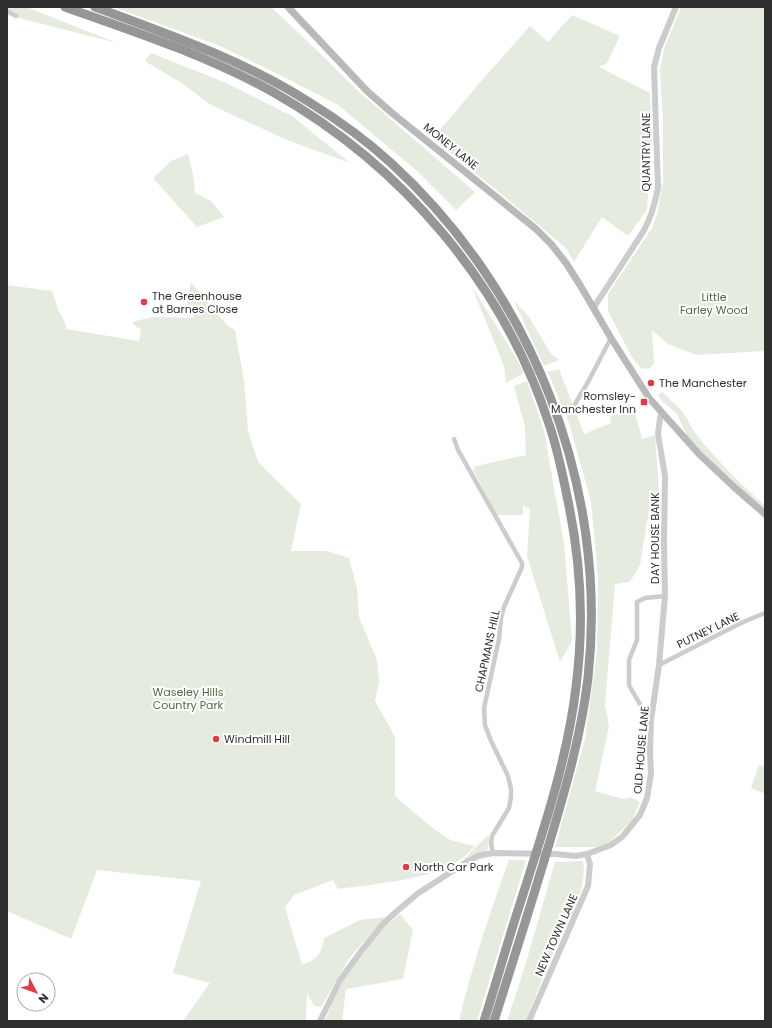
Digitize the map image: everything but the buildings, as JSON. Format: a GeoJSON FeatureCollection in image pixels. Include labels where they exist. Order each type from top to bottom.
{"type":"FeatureCollection","features":[{"type":"Feature","properties":{"kind":"highway"},"geometry":{"type":"LineString","coordinates":[[65,7],[194,55],[246,78],[274,93],[316,119],[361,152],[421,208],[470,270],[494,306],[510,334],[535,387],[552,433],[563,474],[573,522],[578,563],[581,609],[579,654],[568,740],[551,804],[484,1021]]}},
{"type":"Feature","properties":{"kind":"highway"},"geometry":{"type":"LineString","coordinates":[[95,7],[216,53],[274,81],[340,123],[390,162],[450,226],[484,271],[519,328],[546,385],[557,416],[573,471],[583,518],[590,594],[588,676],[582,720],[564,794],[494,1021]]}},
{"type":"Feature","properties":{"kind":"main road","name":"MONEY LANE"},"geometry":{"type":"LineString","coordinates":[[288,7],[372,96],[392,114],[536,229],[551,244],[566,263],[649,398],[699,454],[765,514]]}},
{"type":"Feature","properties":{"kind":"street","name":"QUANTRY LANE"},"geometry":{"type":"LineString","coordinates":[[594,307],[644,232],[655,205],[658,188],[654,67],[659,48],[676,7]]}},
{"type":"Feature","properties":{"kind":"street"},"geometry":{"type":"LineString","coordinates":[[7,11],[16,16]]}},
{"type":"Feature","properties":{"kind":"street"},"geometry":{"type":"LineString","coordinates":[[575,404],[611,338]]}},
{"type":"Feature","properties":{"kind":"street","name":"DAY HOUSE BANK"},"geometry":{"type":"LineString","coordinates":[[659,665],[665,596],[665,476],[658,434],[662,413]]}},
{"type":"Feature","properties":{"kind":"street","name":"CHAPMANS HILL"},"geometry":{"type":"LineString","coordinates":[[454,439],[458,450],[522,563],[522,568],[504,607],[501,618],[499,639],[484,708],[485,725],[508,776],[511,789],[509,808],[492,836],[491,843],[493,853]]}},
{"type":"Feature","properties":{"kind":"street"},"geometry":{"type":"LineString","coordinates":[[652,720],[645,713],[630,688],[629,660],[637,640],[637,602],[646,598],[665,596]]}},
{"type":"Feature","properties":{"kind":"street","name":"PUTNEY LANE"},"geometry":{"type":"LineString","coordinates":[[659,665],[765,613]]}},
{"type":"Feature","properties":{"kind":"street","name":"OLD HOUSE LANE"},"geometry":{"type":"LineString","coordinates":[[320,1021],[340,980],[362,950],[396,912],[417,894],[465,862],[478,856],[493,853],[555,854],[576,856],[587,854],[611,846],[631,828],[640,815],[647,798],[651,774],[650,751],[652,720],[659,665]]}},
{"type":"Feature","properties":{"kind":"street","name":"NEW TOWN LANE"},"geometry":{"type":"LineString","coordinates":[[529,1021],[588,886],[590,864],[587,854]]}},
{"type":"Feature","properties":{"kind":"green space"},"geometry":{"type":"Polygon","coordinates":[[[7,7],[26,7],[117,43],[7,15],[7,7]]]}},
{"type":"Feature","properties":{"kind":"green space"},"geometry":{"type":"Polygon","coordinates":[[[114,7],[271,7],[358,91],[475,192],[456,210],[417,171],[338,105],[220,46],[114,7]]]}},
{"type":"Feature","properties":{"kind":"green space","name":"Little Farley Wood"},"geometry":{"type":"Polygon","coordinates":[[[681,7],[765,7],[765,351],[696,355],[668,344],[652,330],[654,363],[650,368],[645,369],[641,368],[633,359],[608,311],[608,294],[652,228],[657,214],[663,181],[663,120],[660,71],[664,49],[681,7]]]}},
{"type":"Feature","properties":{"kind":"green space"},"geometry":{"type":"Polygon","coordinates":[[[572,15],[620,36],[607,63],[599,67],[650,93],[652,135],[647,210],[628,236],[602,217],[574,262],[565,247],[433,138],[530,26],[548,42],[572,15]]]}},
{"type":"Feature","properties":{"kind":"green space"},"geometry":{"type":"Polygon","coordinates":[[[151,53],[224,82],[292,116],[350,163],[287,140],[211,105],[183,84],[145,61],[151,53]]]}},
{"type":"Feature","properties":{"kind":"green space"},"geometry":{"type":"Polygon","coordinates":[[[188,154],[193,174],[195,193],[211,201],[224,217],[197,227],[153,178],[171,161],[188,154]]]}},
{"type":"Feature","properties":{"kind":"green space","name":"Waseley Hills Country Park"},"geometry":{"type":"Polygon","coordinates":[[[191,282],[227,325],[235,330],[244,381],[248,431],[258,462],[301,504],[291,551],[327,551],[349,558],[357,588],[359,617],[377,660],[379,682],[375,701],[395,737],[395,796],[431,827],[450,840],[475,846],[465,856],[449,866],[435,872],[385,883],[338,889],[333,880],[294,895],[285,907],[302,965],[318,955],[322,948],[324,938],[360,920],[386,917],[350,957],[321,1007],[314,1006],[307,993],[306,1021],[183,1021],[210,983],[173,973],[201,881],[97,870],[71,939],[7,911],[7,285],[52,291],[58,309],[66,325],[66,329],[139,341],[141,329],[137,328],[132,322],[152,317],[195,318],[187,304],[191,282]]]}},
{"type":"Feature","properties":{"kind":"green space"},"geometry":{"type":"Polygon","coordinates":[[[471,285],[524,373],[506,383],[504,366],[471,285]]]}},
{"type":"Feature","properties":{"kind":"green space"},"geometry":{"type":"Polygon","coordinates":[[[513,299],[529,317],[551,354],[559,360],[544,366],[513,299]]]}},
{"type":"Feature","properties":{"kind":"green space"},"geometry":{"type":"Polygon","coordinates":[[[559,369],[584,434],[611,423],[610,417],[628,410],[629,406],[633,405],[642,439],[655,435],[660,505],[650,504],[640,565],[630,582],[615,584],[605,705],[609,726],[595,791],[623,799],[630,797],[640,802],[632,820],[610,842],[597,847],[555,847],[585,739],[597,651],[598,576],[591,501],[569,423],[548,372],[559,369]]]}},
{"type":"Feature","properties":{"kind":"green space"},"geometry":{"type":"Polygon","coordinates":[[[527,381],[544,431],[564,543],[572,641],[560,662],[527,556],[530,509],[523,506],[523,515],[497,515],[473,470],[476,466],[526,455],[525,427],[514,386],[527,381]]]}},
{"type":"Feature","properties":{"kind":"green space"},"geometry":{"type":"Polygon","coordinates":[[[663,392],[680,409],[699,438],[714,456],[765,506],[765,511],[688,438],[677,414],[662,401],[658,395],[663,392]]]}},
{"type":"Feature","properties":{"kind":"green space"},"geometry":{"type":"Polygon","coordinates":[[[759,765],[765,767],[765,794],[751,788],[759,765]]]}},
{"type":"Feature","properties":{"kind":"green space"},"geometry":{"type":"Polygon","coordinates":[[[487,836],[489,836],[488,849],[485,852],[468,860],[464,859],[487,836]]]}},
{"type":"Feature","properties":{"kind":"green space"},"geometry":{"type":"Polygon","coordinates":[[[509,860],[526,860],[477,1021],[459,1021],[482,940],[509,860]]]}},
{"type":"Feature","properties":{"kind":"green space"},"geometry":{"type":"Polygon","coordinates":[[[583,861],[584,874],[578,901],[547,967],[526,1021],[507,1021],[525,966],[555,862],[583,861]]]}},
{"type":"Feature","properties":{"kind":"green space"},"geometry":{"type":"Polygon","coordinates":[[[400,914],[413,930],[403,979],[346,989],[342,1021],[325,1021],[339,985],[383,928],[400,914]]]}},
{"type":"Feature","properties":{"kind":"place","name":"The Greenhouse at Barnes Close"},"geometry":{"type":"Point","coordinates":[144,302]}},
{"type":"Feature","properties":{"kind":"place","name":"The Manchester"},"geometry":{"type":"Point","coordinates":[651,383]}},
{"type":"Feature","properties":{"kind":"place","name":"Romsley- Manchester Inn"},"geometry":{"type":"Point","coordinates":[644,402]}},
{"type":"Feature","properties":{"kind":"place","name":"Windmill Hill"},"geometry":{"type":"Point","coordinates":[216,739]}},
{"type":"Feature","properties":{"kind":"place","name":"North Car Park"},"geometry":{"type":"Point","coordinates":[406,867]}}]}
